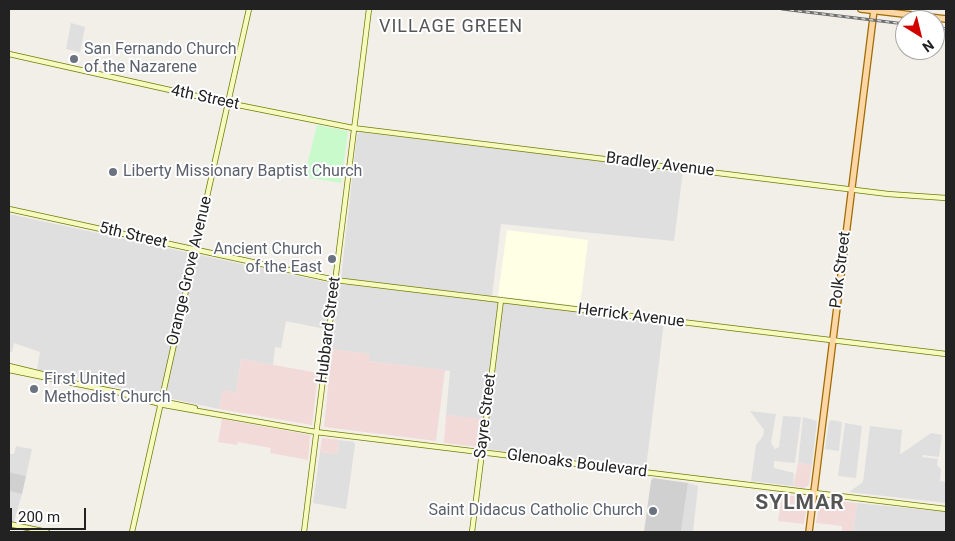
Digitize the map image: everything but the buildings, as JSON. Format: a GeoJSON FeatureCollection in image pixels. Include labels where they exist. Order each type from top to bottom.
{"type":"FeatureCollection","features":[{"type":"Feature","properties":{"kind":"main road"},"geometry":{"type":"LineString","coordinates":[[861,9],[946,19]]}},
{"type":"Feature","properties":{"kind":"main road","name":"Polk Street"},"geometry":{"type":"LineString","coordinates":[[809,532],[874,10]]}},
{"type":"Feature","properties":{"kind":"street","name":"Orange Grove Avenue"},"geometry":{"type":"LineString","coordinates":[[132,532],[249,9]]}},
{"type":"Feature","properties":{"kind":"street","name":"Hubbard Street"},"geometry":{"type":"LineString","coordinates":[[304,532],[369,9]]}},
{"type":"Feature","properties":{"kind":"street","name":"4th Street"},"geometry":{"type":"LineString","coordinates":[[9,54],[228,104],[353,128],[373,130]]}},
{"type":"Feature","properties":{"kind":"street","name":"Bradley Avenue"},"geometry":{"type":"LineString","coordinates":[[373,130],[851,189],[946,198]]}},
{"type":"Feature","properties":{"kind":"street","name":"5th Street"},"geometry":{"type":"LineString","coordinates":[[9,209],[315,276]]}},
{"type":"Feature","properties":{"kind":"street","name":"Herrick Avenue"},"geometry":{"type":"LineString","coordinates":[[315,276],[335,280],[946,354]]}},
{"type":"Feature","properties":{"kind":"street","name":"Sayre Street"},"geometry":{"type":"LineString","coordinates":[[472,532],[501,300]]}},
{"type":"Feature","properties":{"kind":"street","name":"Glenoaks Boulevard"},"geometry":{"type":"LineString","coordinates":[[9,366],[161,402],[316,432],[946,508]]}},
{"type":"Feature","properties":{"kind":"street","name":"Glenoaks Boulevard"},"geometry":{"type":"LineString","coordinates":[[9,370],[50,377]]}},
{"type":"Feature","properties":{"kind":"street"},"geometry":{"type":"LineString","coordinates":[[9,524],[47,532]]}},
{"type":"Feature","properties":{"kind":"shaded area"},"geometry":{"type":"Polygon","coordinates":[[[71,23],[85,27],[80,52],[66,49],[71,23]]]}},
{"type":"Feature","properties":{"kind":"shaded area"},"geometry":{"type":"Polygon","coordinates":[[[360,132],[683,171],[674,241],[501,224],[492,296],[341,278],[357,135],[360,132]]]}},
{"type":"Feature","properties":{"kind":"shaded area"},"geometry":{"type":"Polygon","coordinates":[[[9,214],[330,283],[325,329],[286,321],[281,348],[275,347],[273,365],[241,359],[236,393],[223,390],[219,409],[37,370],[40,352],[14,343],[12,352],[9,351],[9,214]]]}},
{"type":"Feature","properties":{"kind":"shaded area"},"geometry":{"type":"Polygon","coordinates":[[[507,230],[588,240],[580,306],[498,296],[507,230]]]}},
{"type":"Feature","properties":{"kind":"shaded area"},"geometry":{"type":"Polygon","coordinates":[[[342,284],[664,322],[646,468],[486,449],[488,421],[446,415],[450,371],[369,361],[369,354],[332,349],[338,286],[342,284]]]}},
{"type":"Feature","properties":{"kind":"shaded area"},"geometry":{"type":"Polygon","coordinates":[[[332,349],[370,354],[369,361],[445,370],[436,441],[324,427],[332,349]]]}},
{"type":"Feature","properties":{"kind":"shaded area"},"geometry":{"type":"Polygon","coordinates":[[[241,359],[318,373],[312,425],[219,409],[223,390],[236,393],[241,359]]]}},
{"type":"Feature","properties":{"kind":"shaded area"},"geometry":{"type":"Polygon","coordinates":[[[750,411],[776,414],[771,443],[775,449],[779,447],[783,416],[801,417],[795,463],[774,461],[774,468],[794,473],[793,486],[751,481],[756,445],[763,436],[764,430],[750,411]]]}},
{"type":"Feature","properties":{"kind":"shaded area"},"geometry":{"type":"Polygon","coordinates":[[[446,415],[483,419],[479,447],[444,443],[446,415]]]}},
{"type":"Feature","properties":{"kind":"shaded area"},"geometry":{"type":"Polygon","coordinates":[[[803,417],[817,421],[812,465],[798,463],[803,417]]]}},
{"type":"Feature","properties":{"kind":"shaded area"},"geometry":{"type":"Polygon","coordinates":[[[222,419],[310,435],[308,460],[270,453],[271,448],[238,442],[237,445],[218,442],[222,419]]]}},
{"type":"Feature","properties":{"kind":"shaded area"},"geometry":{"type":"Polygon","coordinates":[[[831,420],[842,422],[839,451],[825,449],[829,422],[831,420]]]}},
{"type":"Feature","properties":{"kind":"shaded area"},"geometry":{"type":"Polygon","coordinates":[[[845,423],[862,426],[856,478],[838,476],[845,423]]]}},
{"type":"Feature","properties":{"kind":"shaded area"},"geometry":{"type":"Polygon","coordinates":[[[870,426],[902,430],[901,454],[931,433],[942,435],[939,457],[923,455],[922,457],[938,459],[937,465],[941,469],[940,481],[946,482],[946,503],[849,492],[863,482],[870,426]]]}},
{"type":"Feature","properties":{"kind":"shaded area"},"geometry":{"type":"Polygon","coordinates":[[[322,438],[339,440],[337,454],[320,452],[322,438]]]}},
{"type":"Feature","properties":{"kind":"shaded area"},"geometry":{"type":"Polygon","coordinates":[[[339,440],[354,442],[355,445],[346,509],[313,503],[320,452],[337,454],[339,440]]]}},
{"type":"Feature","properties":{"kind":"shaded area"},"geometry":{"type":"Polygon","coordinates":[[[16,446],[32,449],[26,476],[9,472],[9,454],[14,454],[16,446]]]}},
{"type":"Feature","properties":{"kind":"shaded area"},"geometry":{"type":"Polygon","coordinates":[[[798,463],[812,465],[809,485],[803,488],[793,486],[798,463]]]}},
{"type":"Feature","properties":{"kind":"shaded area"},"geometry":{"type":"Polygon","coordinates":[[[9,472],[26,476],[22,494],[9,491],[9,472]]]}},
{"type":"Feature","properties":{"kind":"shaded area","name":"Saint Didacus Catholic Church"},"geometry":{"type":"Polygon","coordinates":[[[653,478],[688,483],[681,532],[644,532],[653,478]]]}},
{"type":"Feature","properties":{"kind":"shaded area"},"geometry":{"type":"Polygon","coordinates":[[[688,483],[698,486],[693,532],[681,532],[688,483]]]}},
{"type":"Feature","properties":{"kind":"shaded area"},"geometry":{"type":"Polygon","coordinates":[[[9,491],[22,494],[14,522],[9,521],[9,491]]]}},
{"type":"Feature","properties":{"kind":"shaded area"},"geometry":{"type":"Polygon","coordinates":[[[782,495],[808,497],[804,524],[778,521],[782,495]]]}},
{"type":"Feature","properties":{"kind":"shaded area"},"geometry":{"type":"Polygon","coordinates":[[[820,499],[857,503],[853,532],[842,532],[842,526],[816,523],[820,499]]]}},
{"type":"Feature","properties":{"kind":"shaded area"},"geometry":{"type":"Polygon","coordinates":[[[857,503],[946,512],[946,532],[853,532],[857,503]]]}},
{"type":"Feature","properties":{"kind":"green space"},"geometry":{"type":"Polygon","coordinates":[[[317,125],[348,131],[341,183],[304,177],[317,125]]]}},
{"type":"Feature","properties":{"kind":"railway"},"geometry":{"type":"LineString","coordinates":[[782,9],[895,23]]}},
{"type":"Feature","properties":{"kind":"place","name":"San Fernando Church of the Nazarene"},"geometry":{"type":"Point","coordinates":[74,59]}},
{"type":"Feature","properties":{"kind":"place","name":"Liberty Missionary Baptist Church"},"geometry":{"type":"Point","coordinates":[113,172]}},
{"type":"Feature","properties":{"kind":"place","name":"Ancient Church of the East"},"geometry":{"type":"Point","coordinates":[332,259]}},
{"type":"Feature","properties":{"kind":"place","name":"First United Methodist Church"},"geometry":{"type":"Point","coordinates":[34,389]}},
{"type":"Feature","properties":{"kind":"place","name":"Saint Didacus Catholic Church"},"geometry":{"type":"Point","coordinates":[653,511]}},
{"type":"Feature","properties":{"kind":"district","name":"VILLAGE GREEN"},"geometry":{"type":"Point","coordinates":[451,27]}},
{"type":"Feature","properties":{"kind":"district","name":"SYLMAR"},"geometry":{"type":"Point","coordinates":[800,504]}}]}
